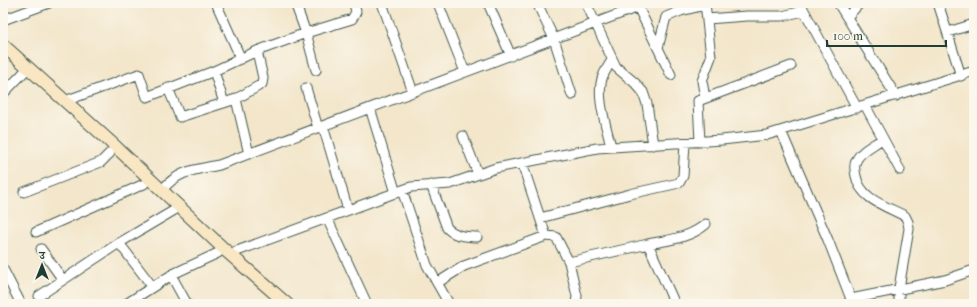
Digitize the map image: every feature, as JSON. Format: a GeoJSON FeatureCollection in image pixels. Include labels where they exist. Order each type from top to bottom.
{"type":"FeatureCollection","features":[{"type":"Feature","properties":{"kind":"main road"},"geometry":{"type":"LineString","coordinates":[[3,45],[25,70],[110,153],[173,211],[287,304]]}},
{"type":"Feature","properties":{"kind":"main road"},"geometry":{"type":"LineString","coordinates":[[3,55],[65,101],[162,190],[274,304]]}},
{"type":"Feature","properties":{"kind":"street"},"geometry":{"type":"LineString","coordinates":[[3,20],[49,3]]}},
{"type":"Feature","properties":{"kind":"street"},"geometry":{"type":"LineString","coordinates":[[216,3],[241,59]]}},
{"type":"Feature","properties":{"kind":"street"},"geometry":{"type":"LineString","coordinates":[[295,3],[306,33],[316,70]]}},
{"type":"Feature","properties":{"kind":"street"},"geometry":{"type":"LineString","coordinates":[[65,101],[139,74],[147,97],[306,33],[352,19],[356,12],[354,3]]}},
{"type":"Feature","properties":{"kind":"street"},"geometry":{"type":"LineString","coordinates":[[382,3],[414,92]]}},
{"type":"Feature","properties":{"kind":"street"},"geometry":{"type":"LineString","coordinates":[[438,3],[465,72]]}},
{"type":"Feature","properties":{"kind":"street"},"geometry":{"type":"LineString","coordinates":[[488,3],[511,56]]}},
{"type":"Feature","properties":{"kind":"street"},"geometry":{"type":"LineString","coordinates":[[537,3],[554,39],[572,95]]}},
{"type":"Feature","properties":{"kind":"street"},"geometry":{"type":"LineString","coordinates":[[586,3],[594,23],[616,67],[635,82],[643,92],[647,104],[653,144]]}},
{"type":"Feature","properties":{"kind":"street"},"geometry":{"type":"LineString","coordinates":[[838,3],[896,96]]}},
{"type":"Feature","properties":{"kind":"street"},"geometry":{"type":"LineString","coordinates":[[847,17],[860,3]]}},
{"type":"Feature","properties":{"kind":"street"},"geometry":{"type":"LineString","coordinates":[[938,3],[961,76]]}},
{"type":"Feature","properties":{"kind":"street"},"geometry":{"type":"LineString","coordinates":[[658,48],[666,17],[705,4],[711,57],[702,81],[705,98]]}},
{"type":"Feature","properties":{"kind":"street"},"geometry":{"type":"LineString","coordinates":[[162,190],[171,179],[183,172],[219,165],[249,154],[511,56],[637,5],[672,75]]}},
{"type":"Feature","properties":{"kind":"street"},"geometry":{"type":"LineString","coordinates":[[707,19],[747,16],[782,16],[802,7],[900,170]]}},
{"type":"Feature","properties":{"kind":"street"},"geometry":{"type":"LineString","coordinates":[[948,32],[974,24]]}},
{"type":"Feature","properties":{"kind":"street"},"geometry":{"type":"LineString","coordinates":[[168,88],[180,117],[236,99],[262,84],[263,78],[257,52]]}},
{"type":"Feature","properties":{"kind":"street"},"geometry":{"type":"LineString","coordinates":[[611,147],[601,96],[601,86],[603,76],[612,60]]}},
{"type":"Feature","properties":{"kind":"street"},"geometry":{"type":"LineString","coordinates":[[700,142],[698,101],[791,66]]}},
{"type":"Feature","properties":{"kind":"street"},"geometry":{"type":"LineString","coordinates":[[3,94],[25,70]]}},
{"type":"Feature","properties":{"kind":"street"},"geometry":{"type":"LineString","coordinates":[[214,71],[224,103]]}},
{"type":"Feature","properties":{"kind":"street"},"geometry":{"type":"LineString","coordinates":[[126,304],[171,275],[224,254],[411,187],[450,184],[496,168],[597,148],[700,142],[767,135],[973,73]]}},
{"type":"Feature","properties":{"kind":"street"},"geometry":{"type":"LineString","coordinates":[[306,88],[348,210]]}},
{"type":"Feature","properties":{"kind":"street"},"geometry":{"type":"LineString","coordinates":[[236,99],[249,154]]}},
{"type":"Feature","properties":{"kind":"street"},"geometry":{"type":"LineString","coordinates":[[370,108],[399,192],[427,265],[449,304]]}},
{"type":"Feature","properties":{"kind":"street"},"geometry":{"type":"LineString","coordinates":[[781,130],[828,240],[850,302],[899,288],[945,280],[974,270]]}},
{"type":"Feature","properties":{"kind":"street"},"geometry":{"type":"LineString","coordinates":[[463,136],[478,174]]}},
{"type":"Feature","properties":{"kind":"street"},"geometry":{"type":"LineString","coordinates":[[882,139],[862,153],[856,161],[854,171],[860,189],[868,196],[905,216],[908,222],[909,230],[899,288],[899,304]]}},
{"type":"Feature","properties":{"kind":"street"},"geometry":{"type":"LineString","coordinates":[[540,218],[623,196],[679,184],[683,176],[685,142]]}},
{"type":"Feature","properties":{"kind":"street"},"geometry":{"type":"LineString","coordinates":[[24,192],[101,162],[110,153]]}},
{"type":"Feature","properties":{"kind":"street"},"geometry":{"type":"LineString","coordinates":[[522,163],[546,236]]}},
{"type":"Feature","properties":{"kind":"street"},"geometry":{"type":"LineString","coordinates":[[36,232],[144,184]]}},
{"type":"Feature","properties":{"kind":"street"},"geometry":{"type":"LineString","coordinates":[[432,185],[447,228],[452,233],[459,236],[476,237]]}},
{"type":"Feature","properties":{"kind":"street"},"geometry":{"type":"LineString","coordinates":[[39,296],[119,243],[173,211]]}},
{"type":"Feature","properties":{"kind":"street"},"geometry":{"type":"LineString","coordinates":[[327,218],[367,304]]}},
{"type":"Feature","properties":{"kind":"street"},"geometry":{"type":"LineString","coordinates":[[569,262],[688,235],[706,224]]}},
{"type":"Feature","properties":{"kind":"street"},"geometry":{"type":"LineString","coordinates":[[437,283],[464,266],[546,236],[556,237],[569,262],[577,296],[576,304]]}},
{"type":"Feature","properties":{"kind":"street"},"geometry":{"type":"LineString","coordinates":[[119,243],[152,286]]}},
{"type":"Feature","properties":{"kind":"street"},"geometry":{"type":"LineString","coordinates":[[648,244],[675,304]]}},
{"type":"Feature","properties":{"kind":"street"},"geometry":{"type":"LineString","coordinates":[[41,249],[63,280]]}},
{"type":"Feature","properties":{"kind":"street"},"geometry":{"type":"LineString","coordinates":[[3,269],[21,304]]}},
{"type":"Feature","properties":{"kind":"street"},"geometry":{"type":"LineString","coordinates":[[171,275],[187,304]]}}]}
